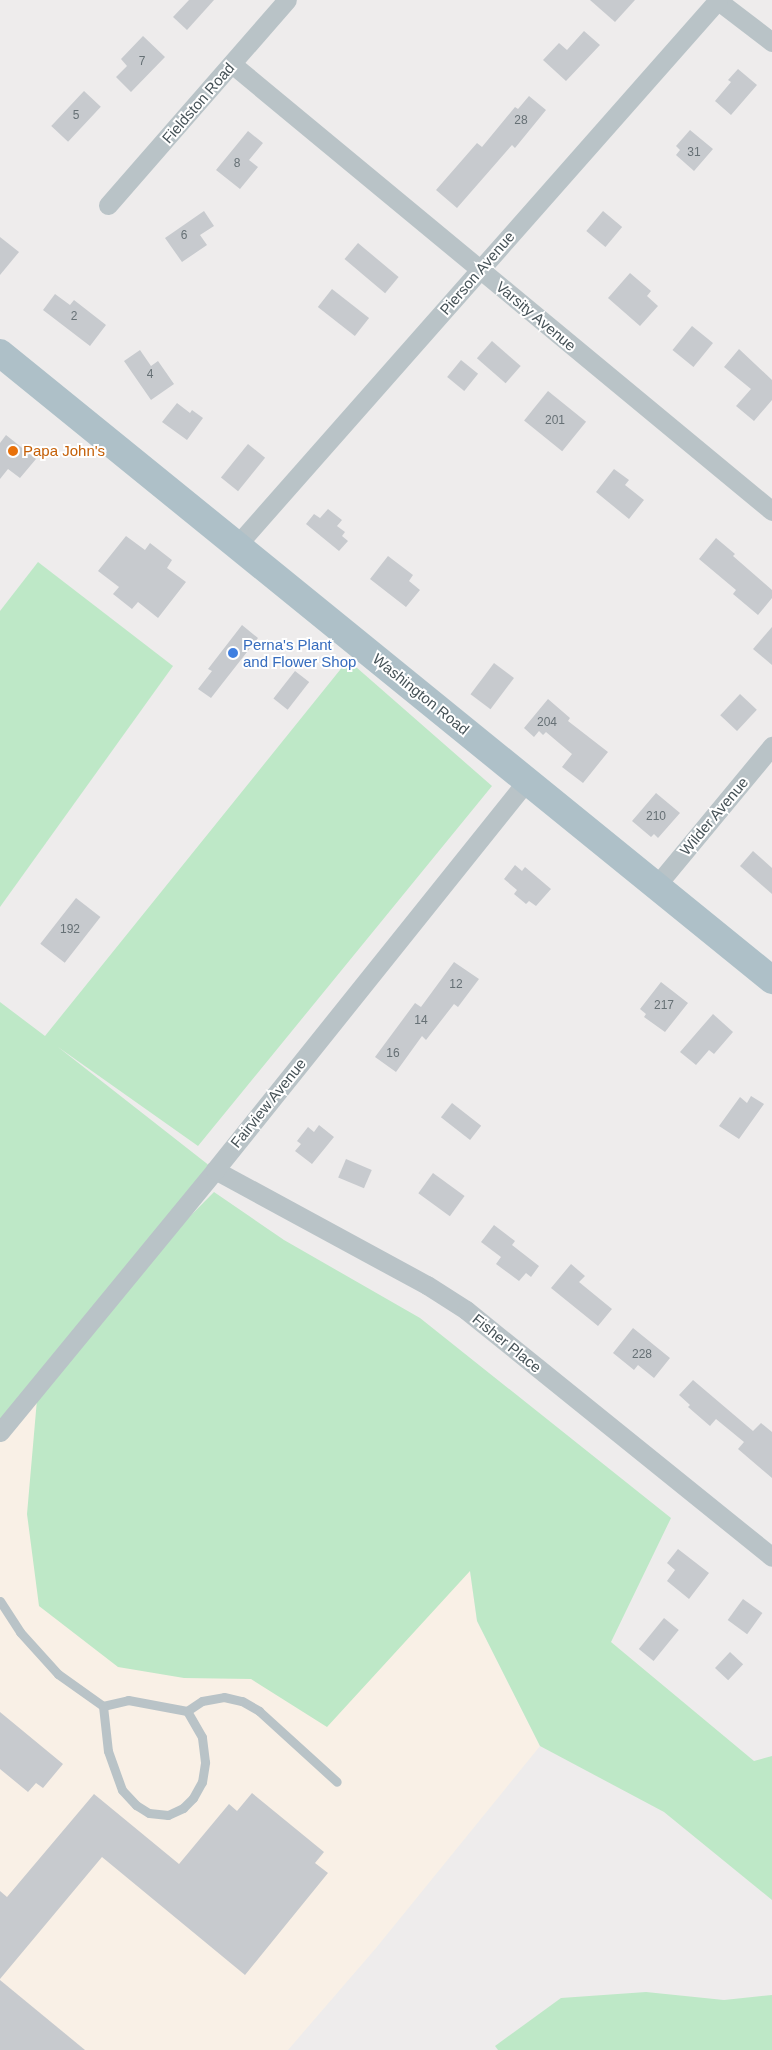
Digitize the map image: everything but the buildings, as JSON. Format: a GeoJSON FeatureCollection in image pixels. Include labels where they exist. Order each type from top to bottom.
{"type":"FeatureCollection","features":[{"type":"Feature","properties":{"kind":"main road","name":"Washington Road"},"geometry":{"type":"LineString","coordinates":[[3,361],[237,545],[772,980]]}},
{"type":"Feature","properties":{"kind":"street","name":"Fieldston Road"},"geometry":{"type":"LineString","coordinates":[[108,205],[287,0]]}},
{"type":"Feature","properties":{"kind":"street"},"geometry":{"type":"LineString","coordinates":[[718,0],[772,42]]}},
{"type":"Feature","properties":{"kind":"street","name":"Pierson Avenue"},"geometry":{"type":"LineString","coordinates":[[237,545],[718,0]]}},
{"type":"Feature","properties":{"kind":"street","name":"Varsity Avenue"},"geometry":{"type":"LineString","coordinates":[[232,64],[772,511]]}},
{"type":"Feature","properties":{"kind":"street","name":"Wilder Avenue"},"geometry":{"type":"LineString","coordinates":[[656,886],[772,746]]}},
{"type":"Feature","properties":{"kind":"street","name":"Fairview Avenue"},"geometry":{"type":"LineString","coordinates":[[4,1429],[215,1170],[527,781]]}},
{"type":"Feature","properties":{"kind":"street","name":"Fisher Place"},"geometry":{"type":"LineString","coordinates":[[215,1170],[427,1285],[466,1310],[772,1557]]}},
{"type":"Feature","properties":{"kind":"lane"},"geometry":{"type":"LineString","coordinates":[[0,1602],[20,1632],[58,1674],[103,1706],[108,1751],[122,1790],[136,1804],[149,1813],[168,1815],[182,1808],[193,1798],[202,1782],[204,1762],[202,1737],[187,1711]]}},
{"type":"Feature","properties":{"kind":"lane"},"geometry":{"type":"LineString","coordinates":[[103,1706],[128,1700],[187,1711],[202,1701],[224,1697],[242,1701],[259,1711],[337,1782]]}},
{"type":"Feature","properties":{"kind":"shaded area"},"geometry":{"type":"Polygon","coordinates":[[[39,1388],[466,1543],[477,1621],[540,1746],[376,1948],[288,2050],[0,2050],[0,1432],[39,1388]]]}},
{"type":"Feature","properties":{"kind":"green space"},"geometry":{"type":"Polygon","coordinates":[[[38,562],[173,666],[0,907],[0,611],[38,562]]]}},
{"type":"Feature","properties":{"kind":"green space"},"geometry":{"type":"Polygon","coordinates":[[[348,660],[492,786],[198,1146],[58,1047],[215,1170],[123,1284],[214,1192],[284,1240],[420,1318],[671,1518],[611,1642],[754,1761],[772,1756],[772,1900],[664,1812],[540,1746],[477,1621],[470,1571],[327,1727],[251,1679],[184,1678],[118,1667],[39,1606],[27,1514],[38,1388],[0,1432],[0,1002],[45,1036],[348,660]]]}},
{"type":"Feature","properties":{"kind":"green space"},"geometry":{"type":"Polygon","coordinates":[[[646,1992],[724,2000],[772,1995],[772,2050],[498,2050],[495,2046],[561,1998],[646,1992]]]}},
{"type":"Feature","properties":{"kind":"place","name":"Papa John's"},"geometry":{"type":"Point","coordinates":[13,451]}},
{"type":"Feature","properties":{"kind":"place","name":"Perna's Plant and Flower Shop"},"geometry":{"type":"Point","coordinates":[233,653]}}]}
